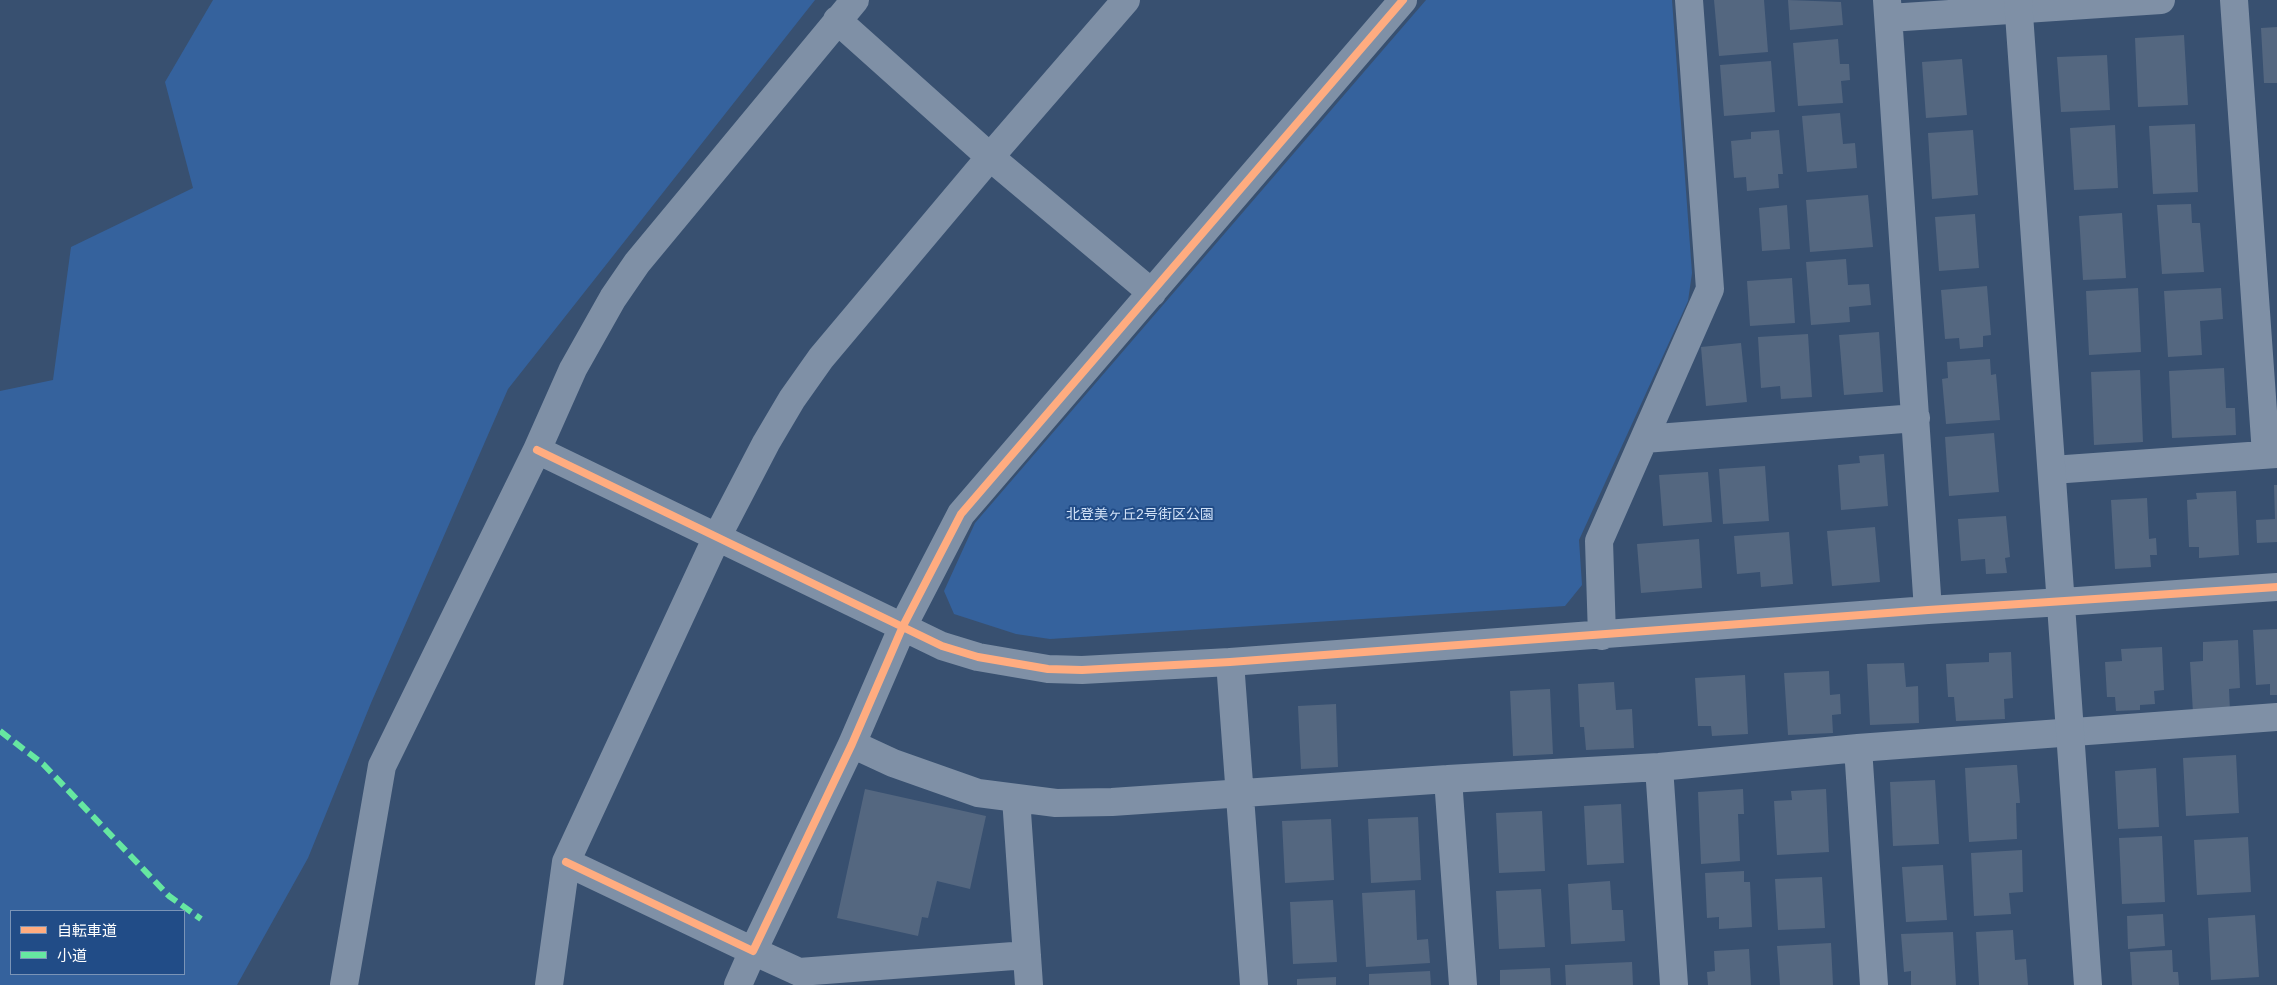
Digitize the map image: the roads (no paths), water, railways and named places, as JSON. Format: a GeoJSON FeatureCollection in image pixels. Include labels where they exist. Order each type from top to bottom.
{"type":"FeatureCollection","features":[{"type":"Feature","properties":{"kind":"street"},"geometry":{"type":"LineString","coordinates":[[344,985],[382,766],[537,450],[573,369],[613,298],[637,263],[855,0]]}},
{"type":"Feature","properties":{"kind":"street"},"geometry":{"type":"LineString","coordinates":[[549,985],[566,862],[717,537],[766,443],[811,372],[990,158],[1126,0]]}},
{"type":"Feature","properties":{"kind":"street"},"geometry":{"type":"LineString","coordinates":[[738,985],[852,744],[903,626],[961,514],[1403,0]]}},
{"type":"Feature","properties":{"kind":"street"},"geometry":{"type":"LineString","coordinates":[[1602,636],[1599,541],[1710,289],[1689,0]]}},
{"type":"Feature","properties":{"kind":"street"},"geometry":{"type":"LineString","coordinates":[[1928,610],[1888,9],[2161,0]]}},
{"type":"Feature","properties":{"kind":"street"},"geometry":{"type":"LineString","coordinates":[[2052,470],[2271,454],[2234,0]]}},
{"type":"Feature","properties":{"kind":"street"},"geometry":{"type":"LineString","coordinates":[[2019,5],[2063,602],[2088,985]]}},
{"type":"Feature","properties":{"kind":"street"},"geometry":{"type":"LineString","coordinates":[[837,20],[990,158],[1152,293]]}},
{"type":"Feature","properties":{"kind":"street"},"geometry":{"type":"LineString","coordinates":[[1644,439],[1916,418]]}},
{"type":"Feature","properties":{"kind":"street"},"geometry":{"type":"LineString","coordinates":[[537,450],[942,646],[978,656],[1048,669],[1082,670],[1230,662],[1602,636],[1928,610],[2277,587]]}},
{"type":"Feature","properties":{"kind":"street"},"geometry":{"type":"LineString","coordinates":[[1230,662],[1254,985]]}},
{"type":"Feature","properties":{"kind":"street"},"geometry":{"type":"LineString","coordinates":[[852,744],[936,780],[978,793],[1056,803],[1112,802],[1240,792],[1659,767],[1858,748],[2277,717]]}},
{"type":"Feature","properties":{"kind":"street"},"geometry":{"type":"LineString","coordinates":[[1858,748],[1874,985]]}},
{"type":"Feature","properties":{"kind":"street"},"geometry":{"type":"LineString","coordinates":[[1659,767],[1674,985]]}},
{"type":"Feature","properties":{"kind":"street"},"geometry":{"type":"LineString","coordinates":[[1448,779],[1462,985]]}},
{"type":"Feature","properties":{"kind":"street"},"geometry":{"type":"LineString","coordinates":[[1016,798],[1029,985]]}},
{"type":"Feature","properties":{"kind":"street"},"geometry":{"type":"LineString","coordinates":[[566,862],[799,972],[1027,955]]}},
{"type":"Feature","properties":{"kind":"park label","name":"北登美ヶ丘2号街区公園"},"geometry":{"type":"Point","coordinates":[1140,515]}}]}
